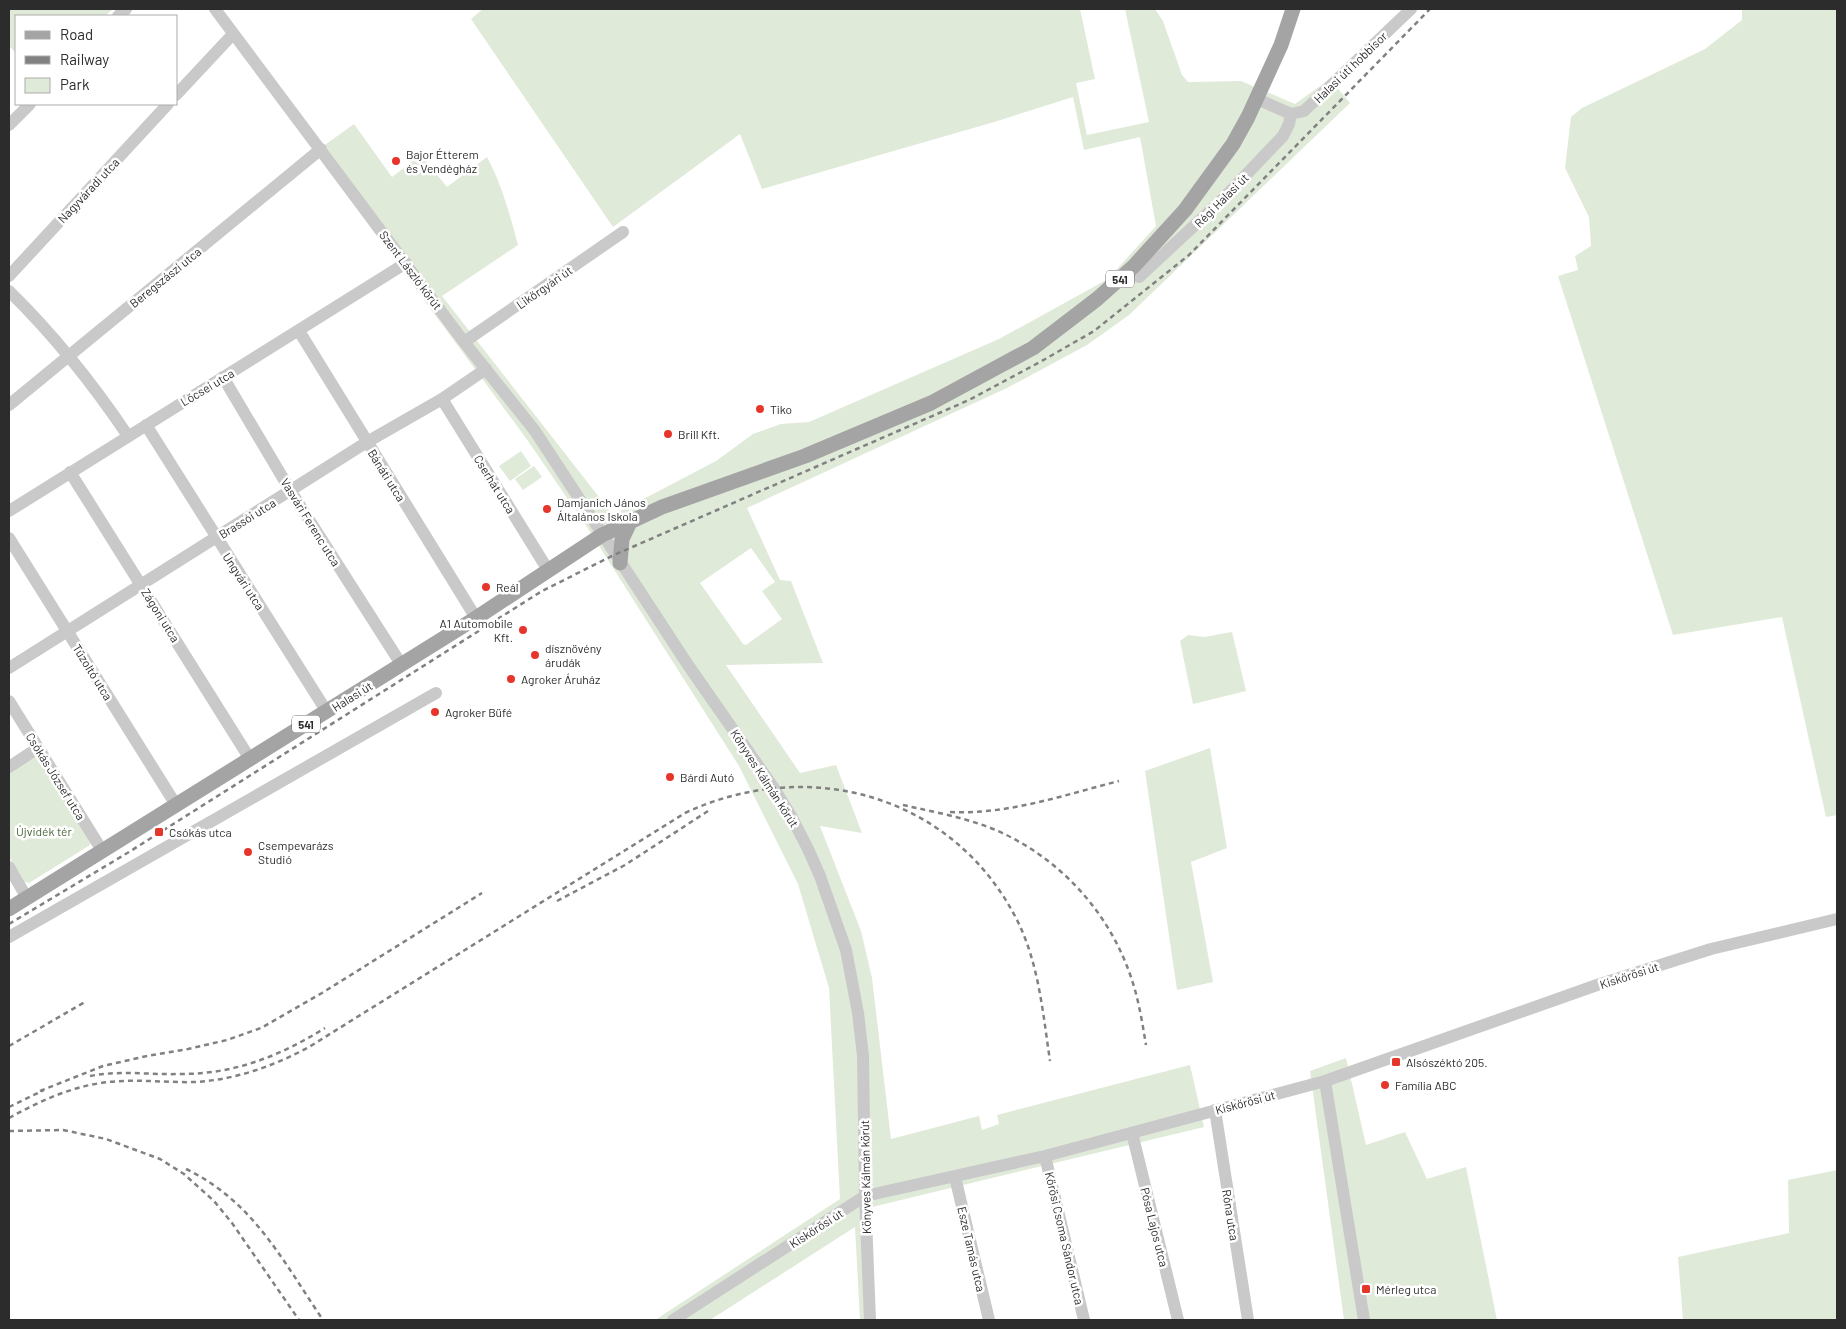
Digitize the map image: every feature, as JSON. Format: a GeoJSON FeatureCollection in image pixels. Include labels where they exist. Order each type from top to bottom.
{"type":"FeatureCollection","features":[{"type":"Feature","properties":{"kind":"main road","name":"541"},"geometry":{"type":"LineString","coordinates":[[1256,99],[1281,45],[1293,9]]}},
{"type":"Feature","properties":{"kind":"main road","name":"Halasi út"},"geometry":{"type":"LineString","coordinates":[[9,909],[327,712],[476,618],[602,535],[631,520],[700,493],[805,456],[931,403],[1033,348],[1097,299],[1134,266],[1163,236],[1205,184],[1233,144],[1256,99]]}},
{"type":"Feature","properties":{"kind":"main road"},"geometry":{"type":"LineString","coordinates":[[620,564],[622,539],[631,520]]}},
{"type":"Feature","properties":{"kind":"street","name":"Szent László körút"},"geometry":{"type":"LineString","coordinates":[[215,9],[464,342],[535,431],[602,535]]}},
{"type":"Feature","properties":{"kind":"street","name":"Halasi úti hobbisor"},"geometry":{"type":"LineString","coordinates":[[1291,114],[1304,111],[1314,103],[1411,9]]}},
{"type":"Feature","properties":{"kind":"street"},"geometry":{"type":"LineString","coordinates":[[178,93],[233,34]]}},
{"type":"Feature","properties":{"kind":"street"},"geometry":{"type":"LineString","coordinates":[[1256,99],[1291,114]]}},
{"type":"Feature","properties":{"kind":"street"},"geometry":{"type":"LineString","coordinates":[[9,125],[29,105]]}},
{"type":"Feature","properties":{"kind":"street","name":"Nagyváradi utca"},"geometry":{"type":"LineString","coordinates":[[9,276],[167,105]]}},
{"type":"Feature","properties":{"kind":"street","name":"Régi Halasi út"},"geometry":{"type":"LineString","coordinates":[[1139,277],[1224,198],[1283,136],[1289,124],[1291,114]]}},
{"type":"Feature","properties":{"kind":"street","name":"Beregszászi utca"},"geometry":{"type":"LineString","coordinates":[[9,405],[321,149]]}},
{"type":"Feature","properties":{"kind":"street","name":"Likőrgyári út"},"geometry":{"type":"LineString","coordinates":[[464,342],[623,232]]}},
{"type":"Feature","properties":{"kind":"street","name":"Lőcsei utca"},"geometry":{"type":"LineString","coordinates":[[9,511],[406,264]]}},
{"type":"Feature","properties":{"kind":"street"},"geometry":{"type":"LineString","coordinates":[[9,291],[36,318],[69,356],[102,398],[128,436]]}},
{"type":"Feature","properties":{"kind":"street","name":"Bánáti utca"},"geometry":{"type":"LineString","coordinates":[[299,331],[476,618]]}},
{"type":"Feature","properties":{"kind":"street","name":"Brassói utca"},"geometry":{"type":"LineString","coordinates":[[9,668],[367,442],[442,399],[486,369]]}},
{"type":"Feature","properties":{"kind":"street","name":"Vasvári Ferenc utca"},"geometry":{"type":"LineString","coordinates":[[223,377],[290,490],[401,664]]}},
{"type":"Feature","properties":{"kind":"street","name":"Cserhát utca"},"geometry":{"type":"LineString","coordinates":[[442,399],[548,570]]}},
{"type":"Feature","properties":{"kind":"street","name":"Ungvári utca"},"geometry":{"type":"LineString","coordinates":[[146,425],[327,712]]}},
{"type":"Feature","properties":{"kind":"street","name":"Zágoni utca"},"geometry":{"type":"LineString","coordinates":[[70,472],[250,759]]}},
{"type":"Feature","properties":{"kind":"street","name":"Könyves Kálmán körút"},"geometry":{"type":"LineString","coordinates":[[602,535],[787,809],[820,876],[846,950],[858,1013],[863,1056],[865,1196],[870,1320]]}},
{"type":"Feature","properties":{"kind":"street","name":"Tűzoltó utca"},"geometry":{"type":"LineString","coordinates":[[9,538],[176,805]]}},
{"type":"Feature","properties":{"kind":"street"},"geometry":{"type":"LineString","coordinates":[[9,937],[436,693]]}},
{"type":"Feature","properties":{"kind":"street","name":"Csókás József utca"},"geometry":{"type":"LineString","coordinates":[[9,701],[102,852]]}},
{"type":"Feature","properties":{"kind":"street"},"geometry":{"type":"LineString","coordinates":[[9,767],[38,748]]}},
{"type":"Feature","properties":{"kind":"street"},"geometry":{"type":"LineString","coordinates":[[9,867],[28,898]]}},
{"type":"Feature","properties":{"kind":"street","name":"Kiskőrösi út"},"geometry":{"type":"LineString","coordinates":[[672,1320],[865,1196],[1045,1156],[1325,1081],[1597,985],[1711,950],[1837,919]]}},
{"type":"Feature","properties":{"kind":"street"},"geometry":{"type":"LineString","coordinates":[[1325,1081],[1364,1320]]}},
{"type":"Feature","properties":{"kind":"street","name":"Róna utca"},"geometry":{"type":"LineString","coordinates":[[1215,1110],[1248,1320]]}},
{"type":"Feature","properties":{"kind":"street","name":"Pósa Lajos utca"},"geometry":{"type":"LineString","coordinates":[[1132,1133],[1178,1320]]}},
{"type":"Feature","properties":{"kind":"street","name":"Kőrösi Csoma Sándor utca"},"geometry":{"type":"LineString","coordinates":[[1045,1156],[1084,1320]]}},
{"type":"Feature","properties":{"kind":"street","name":"Esze Tamás utca"},"geometry":{"type":"LineString","coordinates":[[955,1177],[989,1320]]}},
{"type":"Feature","properties":{"kind":"green space"},"geometry":{"type":"Polygon","coordinates":[[[9,9],[113,9],[106,15],[15,15],[15,52],[9,46],[9,9]]]}},
{"type":"Feature","properties":{"kind":"green space"},"geometry":{"type":"Polygon","coordinates":[[[483,9],[1080,9],[1095,79],[1076,83],[1087,135],[1149,122],[1125,9],[1155,9],[1163,21],[1182,75],[1188,82],[1241,81],[1295,104],[1330,79],[1350,103],[1129,315],[1087,345],[1007,388],[747,508],[780,580],[791,581],[823,663],[726,665],[800,773],[836,765],[862,833],[820,826],[861,931],[872,978],[891,1139],[979,1116],[982,1130],[999,1124],[997,1115],[1190,1065],[1204,1127],[872,1207],[875,1320],[860,1320],[855,1227],[710,1320],[655,1320],[840,1199],[829,988],[798,884],[739,766],[587,527],[528,441],[315,152],[354,124],[392,177],[421,155],[447,187],[487,157],[509,211],[518,245],[442,296],[613,515],[716,461],[753,434],[781,424],[809,422],[999,339],[1108,279],[1156,226],[1140,137],[1084,150],[1073,97],[994,122],[762,189],[740,134],[613,227],[471,19],[483,9]],[[751,548],[700,583],[743,644],[746,645],[782,619],[762,591],[775,582],[751,548]]]}},
{"type":"Feature","properties":{"kind":"green space"},"geometry":{"type":"Polygon","coordinates":[[[1742,9],[1837,9],[1837,815],[1826,817],[1782,617],[1673,635],[1558,276],[1578,270],[1575,256],[1591,246],[1589,217],[1565,168],[1571,117],[1582,108],[1705,49],[1742,20],[1742,9]]]}},
{"type":"Feature","properties":{"kind":"green space"},"geometry":{"type":"Polygon","coordinates":[[[521,451],[531,466],[510,481],[499,466],[521,451]]]}},
{"type":"Feature","properties":{"kind":"green space"},"geometry":{"type":"Polygon","coordinates":[[[534,466],[542,477],[523,490],[515,479],[534,466]]]}},
{"type":"Feature","properties":{"kind":"green space"},"geometry":{"type":"Polygon","coordinates":[[[1232,632],[1246,691],[1193,704],[1180,641],[1188,635],[1204,637],[1232,632]]]}},
{"type":"Feature","properties":{"kind":"green space"},"geometry":{"type":"Polygon","coordinates":[[[1210,748],[1227,848],[1191,862],[1213,982],[1177,990],[1145,771],[1210,748]]]}},
{"type":"Feature","properties":{"kind":"green space","name":"Újvidék tér"},"geometry":{"type":"Polygon","coordinates":[[[39,754],[91,840],[90,845],[29,883],[25,882],[9,857],[9,770],[39,754]]]}},
{"type":"Feature","properties":{"kind":"green space"},"geometry":{"type":"Polygon","coordinates":[[[1346,1058],[1366,1145],[1405,1132],[1427,1179],[1466,1167],[1497,1320],[1344,1320],[1310,1071],[1346,1058]]]}},
{"type":"Feature","properties":{"kind":"green space"},"geometry":{"type":"Polygon","coordinates":[[[1837,1170],[1837,1320],[1683,1320],[1678,1257],[1789,1233],[1788,1180],[1837,1170]]]}},
{"type":"Feature","properties":{"kind":"railway"},"geometry":{"type":"LineString","coordinates":[[9,924],[129,852],[542,591],[614,555],[969,400],[1094,331],[1189,255],[1430,9]]}},
{"type":"Feature","properties":{"kind":"railway"},"geometry":{"type":"LineString","coordinates":[[950,812],[971,812],[1014,807],[1119,781]]}},
{"type":"Feature","properties":{"kind":"railway"},"geometry":{"type":"LineString","coordinates":[[9,1118],[54,1096],[89,1085],[125,1081],[197,1082],[241,1075],[282,1060],[309,1047],[685,813],[732,796],[780,788],[828,789],[874,798],[918,816],[957,843],[991,878],[1018,922],[1025,938],[1036,972],[1050,1061]]}},
{"type":"Feature","properties":{"kind":"railway"},"geometry":{"type":"LineString","coordinates":[[903,805],[987,826],[1022,844],[1066,876],[1101,916],[1115,939],[1135,990],[1146,1045]]}},
{"type":"Feature","properties":{"kind":"railway"},"geometry":{"type":"LineString","coordinates":[[557,901],[625,865],[708,811]]}},
{"type":"Feature","properties":{"kind":"railway"},"geometry":{"type":"LineString","coordinates":[[40,1091],[103,1066],[227,1040],[261,1028],[322,993],[482,893]]}},
{"type":"Feature","properties":{"kind":"railway"},"geometry":{"type":"LineString","coordinates":[[9,1046],[85,1002]]}},
{"type":"Feature","properties":{"kind":"railway"},"geometry":{"type":"LineString","coordinates":[[90,1076],[113,1073],[181,1074],[220,1071],[256,1062],[274,1055],[325,1028]]}},
{"type":"Feature","properties":{"kind":"railway"},"geometry":{"type":"LineString","coordinates":[[9,1107],[44,1090]]}},
{"type":"Feature","properties":{"kind":"railway"},"geometry":{"type":"LineString","coordinates":[[9,1131],[63,1130],[106,1139],[160,1159],[184,1174],[214,1201],[232,1223],[299,1320]]}},
{"type":"Feature","properties":{"kind":"railway"},"geometry":{"type":"LineString","coordinates":[[186,1169],[209,1182],[248,1215],[265,1234],[323,1320]]}},
{"type":"Feature","properties":{"kind":"place","name":"Bajor Étterem és Vendégház"},"geometry":{"type":"Point","coordinates":[396,161]}},
{"type":"Feature","properties":{"kind":"place","name":"Tiko"},"geometry":{"type":"Point","coordinates":[760,409]}},
{"type":"Feature","properties":{"kind":"place","name":"Brill Kft."},"geometry":{"type":"Point","coordinates":[668,434]}},
{"type":"Feature","properties":{"kind":"place","name":"Damjanich János Általános Iskola"},"geometry":{"type":"Point","coordinates":[547,509]}},
{"type":"Feature","properties":{"kind":"place","name":"Reál"},"geometry":{"type":"Point","coordinates":[486,587]}},
{"type":"Feature","properties":{"kind":"place","name":"A1 Automobile Kft."},"geometry":{"type":"Point","coordinates":[523,630]}},
{"type":"Feature","properties":{"kind":"place","name":"dísznövény árudák"},"geometry":{"type":"Point","coordinates":[535,655]}},
{"type":"Feature","properties":{"kind":"place","name":"Agroker Áruház"},"geometry":{"type":"Point","coordinates":[511,679]}},
{"type":"Feature","properties":{"kind":"place","name":"Agroker Büfé"},"geometry":{"type":"Point","coordinates":[435,712]}},
{"type":"Feature","properties":{"kind":"place","name":"Bárdi Autó"},"geometry":{"type":"Point","coordinates":[670,777]}},
{"type":"Feature","properties":{"kind":"place","name":"Csókás utca"},"geometry":{"type":"Point","coordinates":[159,832]}},
{"type":"Feature","properties":{"kind":"place","name":"Csempevarázs Studió"},"geometry":{"type":"Point","coordinates":[248,852]}},
{"type":"Feature","properties":{"kind":"place","name":"Alsószéktó 205."},"geometry":{"type":"Point","coordinates":[1396,1062]}},
{"type":"Feature","properties":{"kind":"place","name":"Família ABC"},"geometry":{"type":"Point","coordinates":[1385,1085]}},
{"type":"Feature","properties":{"kind":"place","name":"Mérleg utca"},"geometry":{"type":"Point","coordinates":[1366,1289]}}]}
